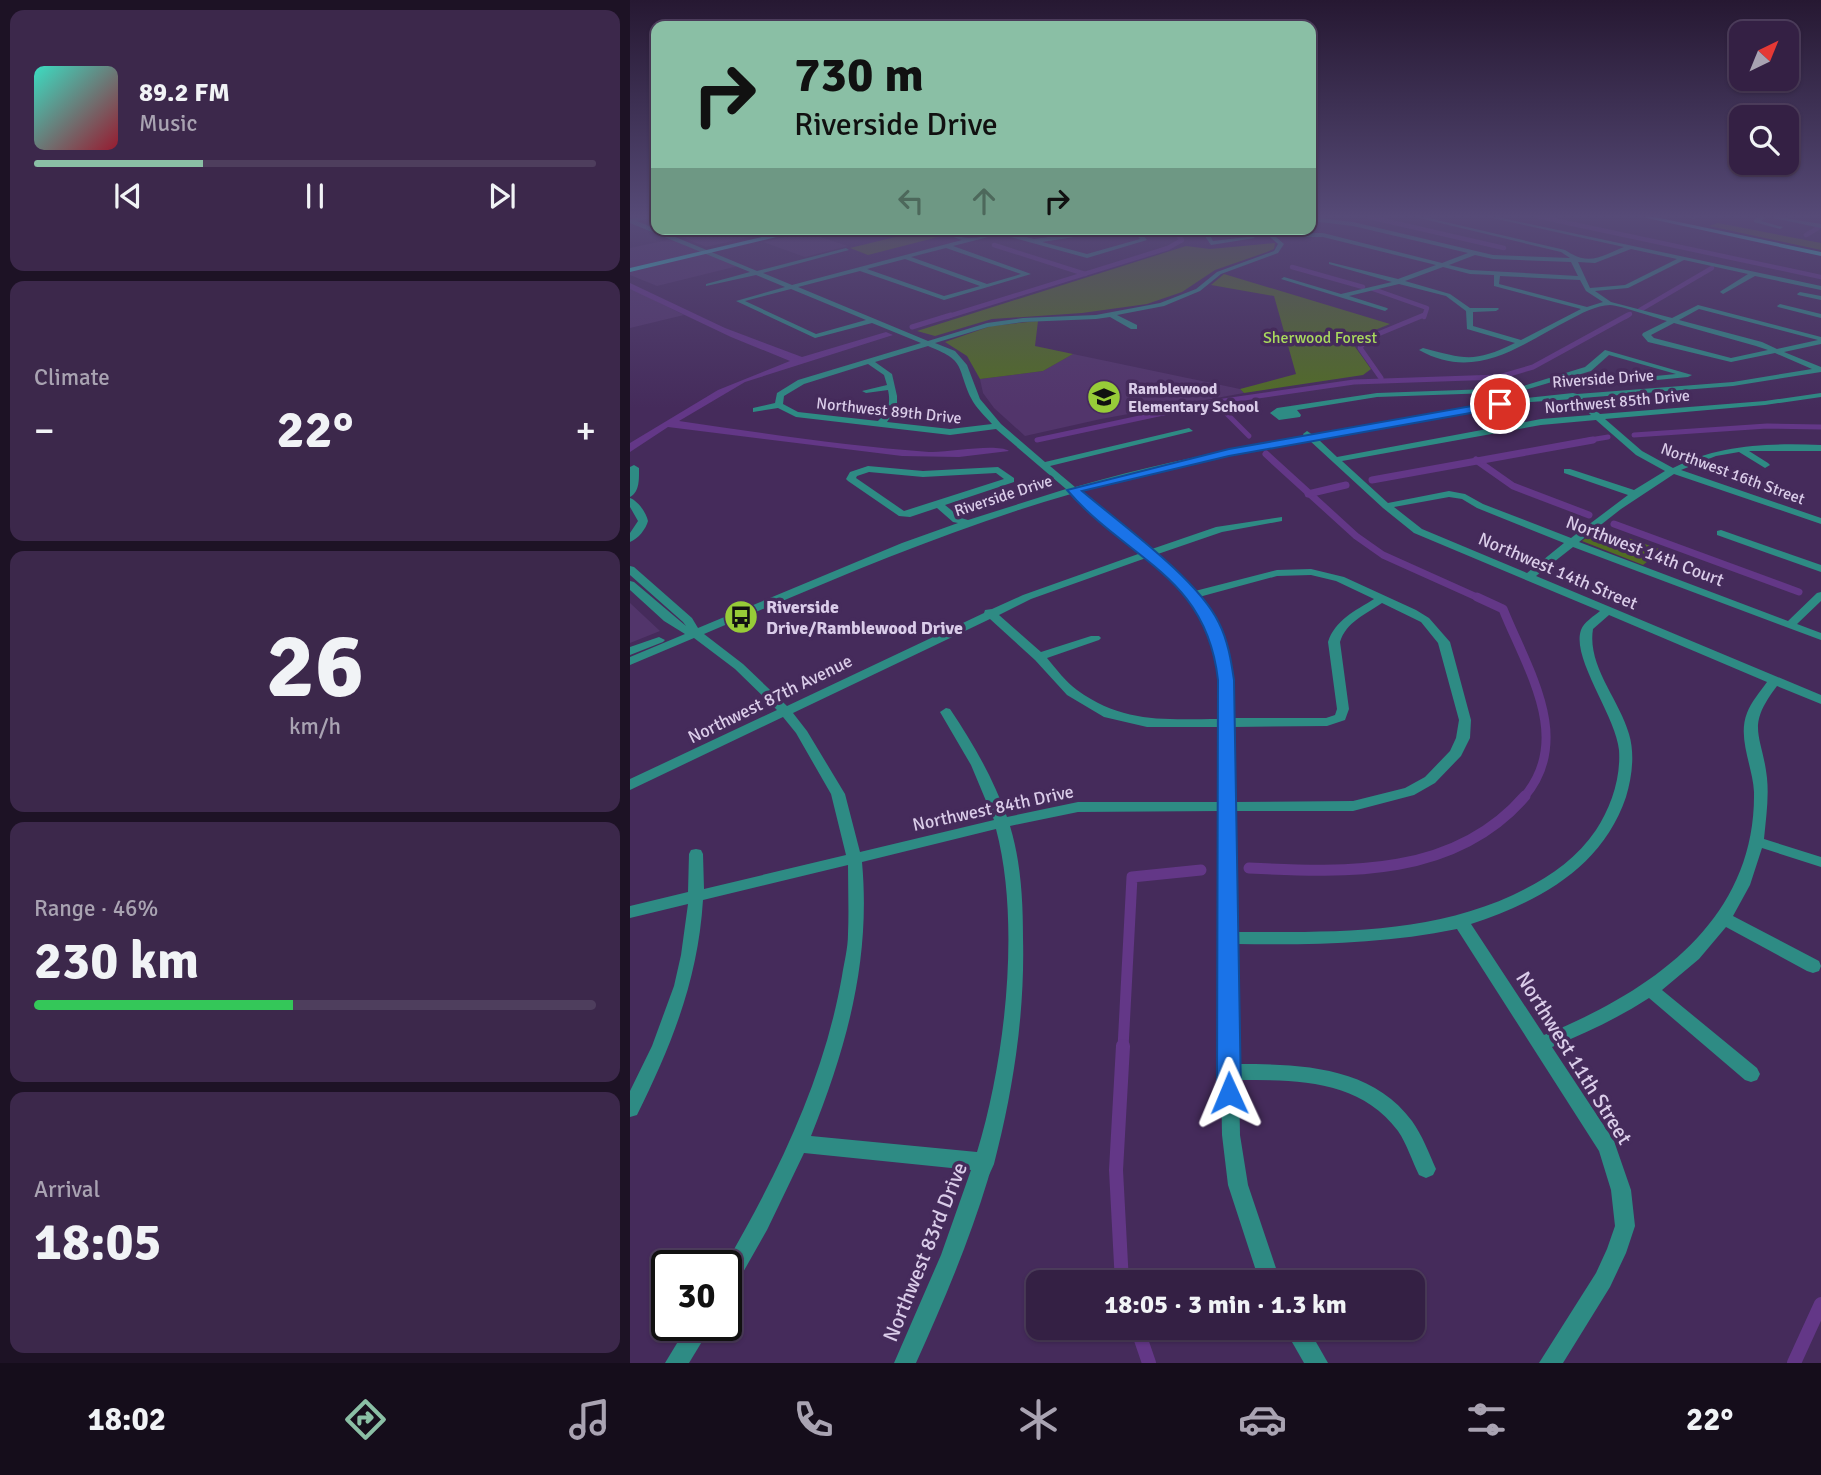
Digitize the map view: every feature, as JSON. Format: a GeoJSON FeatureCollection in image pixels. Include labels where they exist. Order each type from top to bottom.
{"type":"FeatureCollection","features":[{"type":"Feature","properties":{"kind":"street"},"geometry":{"type":"LineString","coordinates":[[708,285],[725,281]]}},
{"type":"Feature","properties":{"kind":"street"},"geometry":{"type":"LineString","coordinates":[[780,281],[952,353],[963,365],[976,400],[998,426],[1194,595],[1211,621],[1222,649],[1226,723],[1228,1072],[1231,1135],[1238,1185],[1267,1270]]}},
{"type":"Feature","properties":{"kind":"street"},"geometry":{"type":"LineString","coordinates":[[814,281],[739,301],[815,336],[874,320]]}},
{"type":"Feature","properties":{"kind":"street"},"geometry":{"type":"LineString","coordinates":[[894,281],[944,298],[1006,281]]}},
{"type":"Feature","properties":{"kind":"street"},"geometry":{"type":"LineString","coordinates":[[972,281],[988,286]]}},
{"type":"Feature","properties":{"kind":"street"},"geometry":{"type":"LineString","coordinates":[[756,410],[779,405],[780,395],[793,386],[929,342],[1003,322],[1115,315],[1188,296],[1209,281]]}},
{"type":"Feature","properties":{"kind":"street"},"geometry":{"type":"LineString","coordinates":[[1289,281],[1385,309]]}},
{"type":"Feature","properties":{"kind":"street"},"geometry":{"type":"LineString","coordinates":[[1340,296],[1399,281],[1448,295],[1469,310],[1496,309]]}},
{"type":"Feature","properties":{"kind":"street"},"geometry":{"type":"LineString","coordinates":[[1496,281],[1496,285],[1585,308]]}},
{"type":"Feature","properties":{"kind":"street"},"geometry":{"type":"LineString","coordinates":[[1582,281],[1588,290],[1609,303],[1779,351],[1819,369]]}},
{"type":"Feature","properties":{"kind":"street"},"geometry":{"type":"LineString","coordinates":[[1588,290],[1626,287],[1639,281]]}},
{"type":"Feature","properties":{"kind":"street"},"geometry":{"type":"LineString","coordinates":[[1723,292],[1742,281]]}},
{"type":"Feature","properties":{"kind":"street"},"geometry":{"type":"LineString","coordinates":[[1785,281],[1821,288]]}},
{"type":"Feature","properties":{"kind":"street"},"geometry":{"type":"LineString","coordinates":[[1800,294],[1821,298]]}},
{"type":"Feature","properties":{"kind":"street"},"geometry":{"type":"LineString","coordinates":[[1423,349],[1452,359],[1479,360],[1585,308],[1609,303]]}},
{"type":"Feature","properties":{"kind":"street"},"geometry":{"type":"LineString","coordinates":[[1780,306],[1821,316]]}},
{"type":"Feature","properties":{"kind":"street"},"geometry":{"type":"LineString","coordinates":[[1810,313],[1821,306]]}},
{"type":"Feature","properties":{"kind":"street"},"geometry":{"type":"LineString","coordinates":[[1698,307],[1821,341],[1731,360],[1646,337],[1698,307]]}},
{"type":"Feature","properties":{"kind":"street"},"geometry":{"type":"LineString","coordinates":[[1469,310],[1467,328],[1519,342]]}},
{"type":"Feature","properties":{"kind":"street"},"geometry":{"type":"LineString","coordinates":[[1115,315],[1136,326]]}},
{"type":"Feature","properties":{"kind":"street"},"geometry":{"type":"LineString","coordinates":[[1288,409],[1377,394],[1502,392],[1559,379],[1596,365],[1608,352],[1688,376],[1603,384],[1559,379]]}},
{"type":"Feature","properties":{"kind":"street"},"geometry":{"type":"LineString","coordinates":[[869,361],[888,373],[891,387],[893,412],[880,424]]}},
{"type":"Feature","properties":{"kind":"street","name":"Riverside Drive"},"geometry":{"type":"LineString","coordinates":[[630,651],[894,550],[964,520],[1174,459],[1309,436],[1485,401],[1758,377],[1819,369]]}},
{"type":"Feature","properties":{"kind":"street","name":"Northwest 16th Street"},"geometry":{"type":"LineString","coordinates":[[1559,379],[1639,453],[1674,472],[1820,519]]}},
{"type":"Feature","properties":{"kind":"street"},"geometry":{"type":"LineString","coordinates":[[866,391],[891,387]]}},
{"type":"Feature","properties":{"kind":"street","name":"Northwest 85th Drive"},"geometry":{"type":"LineString","coordinates":[[1334,460],[1517,426],[1598,416],[1818,397]]}},
{"type":"Feature","properties":{"kind":"street","name":"Northwest 89th Drive"},"geometry":{"type":"LineString","coordinates":[[779,405],[796,414],[950,432],[998,426]]}},
{"type":"Feature","properties":{"kind":"street"},"geometry":{"type":"LineString","coordinates":[[1044,464],[1189,431]]}},
{"type":"Feature","properties":{"kind":"street","name":"Northwest 14th Street"},"geometry":{"type":"LineString","coordinates":[[1309,436],[1386,506],[1418,531],[1821,700]]}},
{"type":"Feature","properties":{"kind":"street"},"geometry":{"type":"LineString","coordinates":[[1528,577],[1636,494],[1674,472],[1713,455],[1821,448]]}},
{"type":"Feature","properties":{"kind":"street"},"geometry":{"type":"LineString","coordinates":[[1743,451],[1765,465]]}},
{"type":"Feature","properties":{"kind":"street"},"geometry":{"type":"LineString","coordinates":[[630,495],[634,483],[634,468]]}},
{"type":"Feature","properties":{"kind":"street"},"geometry":{"type":"LineString","coordinates":[[868,469],[923,474],[992,469],[1003,471],[1011,480],[942,503],[902,513],[851,477],[868,469]]}},
{"type":"Feature","properties":{"kind":"street"},"geometry":{"type":"LineString","coordinates":[[1567,471],[1636,494]]}},
{"type":"Feature","properties":{"kind":"street","name":"Northwest 14th Court"},"geometry":{"type":"LineString","coordinates":[[1386,506],[1458,495],[1573,543],[1821,637]]}},
{"type":"Feature","properties":{"kind":"street"},"geometry":{"type":"LineString","coordinates":[[630,501],[642,515],[644,522],[632,536]]}},
{"type":"Feature","properties":{"kind":"street"},"geometry":{"type":"LineString","coordinates":[[942,503],[964,520]]}},
{"type":"Feature","properties":{"kind":"street","name":"Northwest 87th Avenue"},"geometry":{"type":"LineString","coordinates":[[630,785],[989,612],[1146,554],[1238,525],[1279,519]]}},
{"type":"Feature","properties":{"kind":"street"},"geometry":{"type":"LineString","coordinates":[[1721,533],[1821,569]]}},
{"type":"Feature","properties":{"kind":"street"},"geometry":{"type":"LineString","coordinates":[[630,569],[690,629]]}},
{"type":"Feature","properties":{"kind":"street","name":"Northwest 84th Drive"},"geometry":{"type":"LineString","coordinates":[[630,912],[1002,822],[1078,807],[1353,806],[1409,792],[1430,780],[1456,752],[1463,738],[1465,720],[1444,642],[1425,620],[1326,574],[1296,571],[1277,573],[1194,595]]}},
{"type":"Feature","properties":{"kind":"street"},"geometry":{"type":"LineString","coordinates":[[630,583],[690,629],[785,711],[823,761],[839,794],[854,859],[858,921],[849,986],[834,1050],[800,1144],[742,1257]]}},
{"type":"Feature","properties":{"kind":"street"},"geometry":{"type":"LineString","coordinates":[[1790,625],[1821,595]]}},
{"type":"Feature","properties":{"kind":"street"},"geometry":{"type":"LineString","coordinates":[[989,612],[1039,657],[1071,692],[1108,714],[1147,723],[1327,723],[1340,717],[1343,709],[1334,642],[1337,632],[1382,598]]}},
{"type":"Feature","properties":{"kind":"street"},"geometry":{"type":"LineString","coordinates":[[1229,938],[1349,939],[1408,934],[1462,923],[1506,907],[1544,887],[1574,866],[1596,842],[1610,819],[1620,796],[1625,772],[1625,746],[1619,719],[1590,658],[1584,635],[1587,628],[1608,611]]}},
{"type":"Feature","properties":{"kind":"street","name":"Riverside Drive"},"geometry":{"type":"LineString","coordinates":[[630,661],[690,629]]}},
{"type":"Feature","properties":{"kind":"street"},"geometry":{"type":"LineString","coordinates":[[1039,657],[1095,638]]}},
{"type":"Feature","properties":{"kind":"street"},"geometry":{"type":"LineString","coordinates":[[1540,1044],[1587,1027],[1652,991],[1682,965],[1725,919],[1743,885],[1758,842],[1761,790],[1749,728],[1751,713],[1773,681]]}},
{"type":"Feature","properties":{"kind":"street","name":"Northwest 83rd Drive"},"geometry":{"type":"LineString","coordinates":[[905,1363],[963,1231],[985,1162],[1005,1074],[1018,967],[1013,885],[1002,822],[980,769],[946,712]]}},
{"type":"Feature","properties":{"kind":"street"},"geometry":{"type":"LineString","coordinates":[[1758,842],[1821,862]]}},
{"type":"Feature","properties":{"kind":"street"},"geometry":{"type":"LineString","coordinates":[[630,1109],[654,1063],[688,973],[698,896],[696,854]]}},
{"type":"Feature","properties":{"kind":"street"},"geometry":{"type":"LineString","coordinates":[[1725,919],[1814,966]]}},
{"type":"Feature","properties":{"kind":"street","name":"Northwest 11th Street"},"geometry":{"type":"LineString","coordinates":[[1462,923],[1607,1147],[1621,1190],[1625,1226],[1603,1280],[1550,1363]]}},
{"type":"Feature","properties":{"kind":"street"},"geometry":{"type":"LineString","coordinates":[[1652,991],[1751,1074]]}},
{"type":"Feature","properties":{"kind":"street"},"geometry":{"type":"LineString","coordinates":[[1228,1072],[1323,1074],[1347,1082],[1391,1109],[1406,1128],[1426,1169]]}},
{"type":"Feature","properties":{"kind":"street"},"geometry":{"type":"LineString","coordinates":[[800,1144],[985,1162]]}},
{"type":"Feature","properties":{"kind":"street"},"geometry":{"type":"LineString","coordinates":[[1303,1340],[1317,1363]]}},
{"type":"Feature","properties":{"kind":"street"},"geometry":{"type":"LineString","coordinates":[[676,1363],[690,1341]]}},
{"type":"Feature","properties":{"kind":"shaded area"},"geometry":{"type":"Polygon","coordinates":[[[644,281],[679,281],[657,286],[644,281]]]}},
{"type":"Feature","properties":{"kind":"shaded area"},"geometry":{"type":"Polygon","coordinates":[[[630,283],[725,328],[802,357],[886,332],[893,335],[745,382],[679,421],[804,439],[929,452],[993,448],[1009,451],[959,457],[902,456],[668,427],[630,452],[630,443],[718,390],[790,361],[731,337],[630,289],[630,283]]]}},
{"type":"Feature","properties":{"kind":"shaded area"},"geometry":{"type":"Polygon","coordinates":[[[630,288],[684,315],[630,328],[630,288]]]}},
{"type":"Feature","properties":{"kind":"shaded area","name":"Ramblewood Elementary School"},"geometry":{"type":"Polygon","coordinates":[[[1073,354],[1240,389],[1244,393],[1025,436],[994,408],[983,393],[980,379],[1043,371],[1073,354]]]}},
{"type":"Feature","properties":{"kind":"shaded area"},"geometry":{"type":"Polygon","coordinates":[[[630,603],[660,631],[630,643],[630,603]]]}},
{"type":"Feature","properties":{"kind":"green space"},"geometry":{"type":"Polygon","coordinates":[[[1076,281],[1199,281],[1182,292],[1147,304],[1082,313],[992,319],[935,336],[917,331],[1076,281]]]}},
{"type":"Feature","properties":{"kind":"green space","name":"Sherwood Forest"},"geometry":{"type":"Polygon","coordinates":[[[1216,281],[1246,281],[1390,324],[1355,338],[1353,344],[1371,369],[1363,375],[1244,393],[1240,389],[1296,374],[1274,296],[1211,285],[1216,281]]]}},
{"type":"Feature","properties":{"kind":"green space"},"geometry":{"type":"Polygon","coordinates":[[[1038,321],[1035,346],[1073,354],[1043,371],[980,379],[967,356],[945,342],[991,326],[1038,321]]]}},
{"type":"Feature","properties":{"kind":"green space"},"geometry":{"type":"Polygon","coordinates":[[[1599,528],[1662,550],[1643,565],[1582,541],[1599,528]]]}},
{"type":"Feature","properties":{"kind":"waterway"},"geometry":{"type":"LineString","coordinates":[[946,317],[1063,281]]}},
{"type":"Feature","properties":{"kind":"waterway"},"geometry":{"type":"LineString","coordinates":[[1340,281],[1363,287]]}},
{"type":"Feature","properties":{"kind":"waterway"},"geometry":{"type":"LineString","coordinates":[[1640,310],[1690,281]]}},
{"type":"Feature","properties":{"kind":"waterway"},"geometry":{"type":"LineString","coordinates":[[1373,289],[1427,308],[1424,317]]}},
{"type":"Feature","properties":{"kind":"waterway"},"geometry":{"type":"LineString","coordinates":[[1625,317],[1630,314]]}},
{"type":"Feature","properties":{"kind":"waterway"},"geometry":{"type":"LineString","coordinates":[[912,327],[951,315]]}},
{"type":"Feature","properties":{"kind":"waterway"},"geometry":{"type":"LineString","coordinates":[[1381,378],[1360,348],[1366,339],[1424,315]]}},
{"type":"Feature","properties":{"kind":"waterway"},"geometry":{"type":"LineString","coordinates":[[1037,440],[1210,403],[1354,382],[1499,377],[1533,367],[1628,315]]}},
{"type":"Feature","properties":{"kind":"waterway"},"geometry":{"type":"LineString","coordinates":[[1216,403],[1249,436]]}},
{"type":"Feature","properties":{"kind":"waterway"},"geometry":{"type":"LineString","coordinates":[[1634,435],[1767,426],[1821,427]]}},
{"type":"Feature","properties":{"kind":"waterway"},"geometry":{"type":"LineString","coordinates":[[1584,441],[1608,437]]}},
{"type":"Feature","properties":{"kind":"waterway"},"geometry":{"type":"LineString","coordinates":[[1477,461],[1593,440]]}},
{"type":"Feature","properties":{"kind":"waterway"},"geometry":{"type":"LineString","coordinates":[[1266,454],[1310,494]]}},
{"type":"Feature","properties":{"kind":"waterway"},"geometry":{"type":"LineString","coordinates":[[1372,480],[1477,461]]}},
{"type":"Feature","properties":{"kind":"waterway"},"geometry":{"type":"LineString","coordinates":[[1477,461],[1513,486],[1589,515]]}},
{"type":"Feature","properties":{"kind":"waterway"},"geometry":{"type":"LineString","coordinates":[[1310,494],[1346,485]]}},
{"type":"Feature","properties":{"kind":"waterway"},"geometry":{"type":"LineString","coordinates":[[1310,494],[1356,536],[1383,555],[1481,599]]}},
{"type":"Feature","properties":{"kind":"waterway"},"geometry":{"type":"LineString","coordinates":[[1614,524],[1799,592]]}},
{"type":"Feature","properties":{"kind":"waterway"},"geometry":{"type":"LineString","coordinates":[[1477,597],[1503,609],[1541,704],[1546,728],[1545,752],[1538,775],[1524,797]]}},
{"type":"Feature","properties":{"kind":"waterway"},"geometry":{"type":"LineString","coordinates":[[1249,868],[1361,869],[1433,856],[1466,842],[1497,823],[1524,797]]}},
{"type":"Feature","properties":{"kind":"waterway"},"geometry":{"type":"LineString","coordinates":[[1123,1048],[1132,877],[1201,870]]}},
{"type":"Feature","properties":{"kind":"waterway"},"geometry":{"type":"LineString","coordinates":[[1121,1270],[1116,1170],[1123,1046]]}},
{"type":"Feature","properties":{"kind":"waterway"},"geometry":{"type":"LineString","coordinates":[[1794,1363],[1821,1304]]}},
{"type":"Feature","properties":{"kind":"waterway"},"geometry":{"type":"LineString","coordinates":[[1141,1340],[1149,1363]]}},
{"type":"Feature","properties":{"kind":"place","name":"Ramblewood Elementary School"},"geometry":{"type":"Point","coordinates":[1104,397]}},
{"type":"Feature","properties":{"kind":"place","name":"Riverside Drive/Ramblewood Drive"},"geometry":{"type":"Point","coordinates":[741,617]}},
{"type":"Feature","properties":{"kind":"route"},"geometry":{"type":"LineString","coordinates":[[1229,1093],[1226,680],[1222,649],[1211,621],[1194,595],[1073,490],[1229,452],[1500,404]]}}]}
